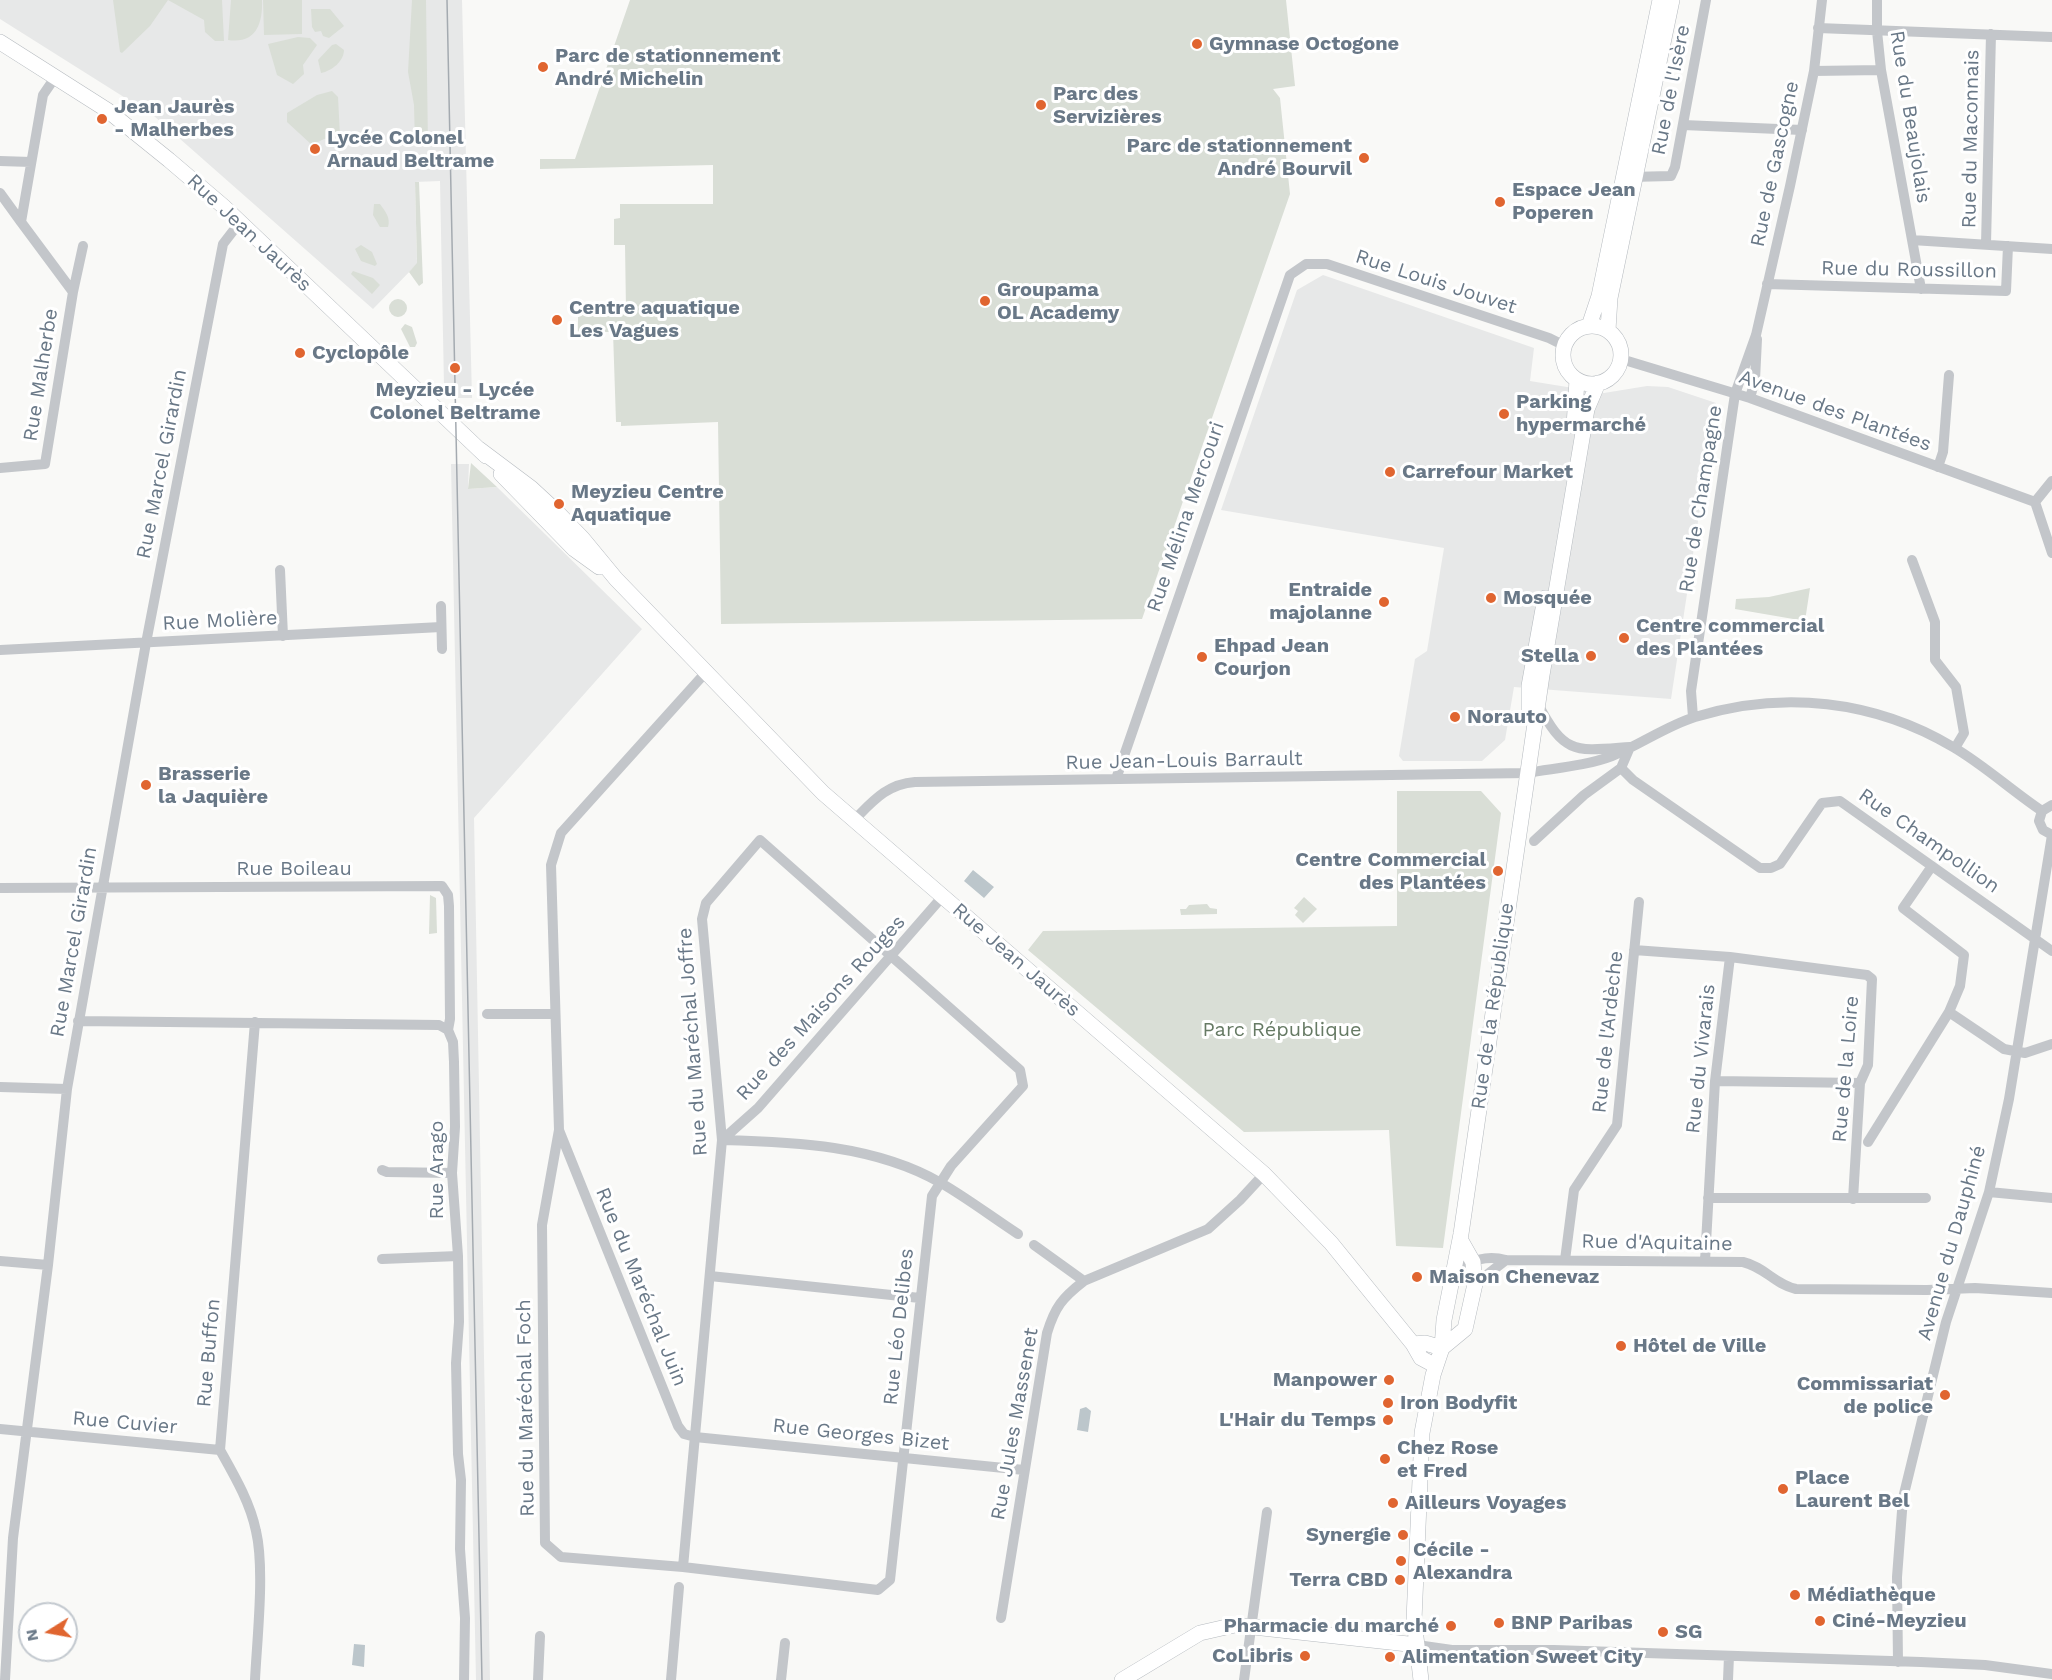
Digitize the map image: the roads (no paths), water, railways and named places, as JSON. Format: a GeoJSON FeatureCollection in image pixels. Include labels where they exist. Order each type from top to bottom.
{"type":"FeatureCollection","features":[{"type":"Feature","properties":{"kind":"main road"},"geometry":{"type":"LineString","coordinates":[[1608,330],[1610,298],[1660,0]]}},
{"type":"Feature","properties":{"kind":"main road"},"geometry":{"type":"LineString","coordinates":[[1589,326],[1630,177],[1672,0]]}},
{"type":"Feature","properties":{"kind":"main road","name":"Rue Jean Jaurès"},"geometry":{"type":"LineString","coordinates":[[0,42],[107,110],[240,222],[479,449],[523,499],[574,549],[616,579],[823,793],[1264,1174],[1331,1243],[1413,1344],[1421,1358],[1436,1366]]}},
{"type":"Feature","properties":{"kind":"main road"},"geometry":{"type":"LineString","coordinates":[[1589,326],[1608,330],[1619,342],[1621,359],[1614,375],[1598,383],[1588,384],[1577,380],[1565,365],[1564,346],[1574,332],[1589,326]]}},
{"type":"Feature","properties":{"kind":"main road","name":"Rue de la République"},"geometry":{"type":"LineString","coordinates":[[1527,773],[1529,686],[1577,406],[1577,380]]}},
{"type":"Feature","properties":{"kind":"main road","name":"Rue de la République"},"geometry":{"type":"LineString","coordinates":[[1421,1680],[1414,1620],[1422,1433],[1442,1348],[1444,1320],[1460,1239],[1527,773],[1587,409],[1598,383]]}},
{"type":"Feature","properties":{"kind":"main road"},"geometry":{"type":"LineString","coordinates":[[1413,1344],[1425,1343],[1442,1348],[1456,1339],[1465,1328],[1475,1284],[1473,1262],[1460,1239]]}},
{"type":"Feature","properties":{"kind":"main road"},"geometry":{"type":"LineString","coordinates":[[1444,1320],[1453,1329],[1465,1328]]}},
{"type":"Feature","properties":{"kind":"main road"},"geometry":{"type":"LineString","coordinates":[[1122,1680],[1200,1633],[1219,1627],[1251,1624],[1417,1645]]}},
{"type":"Feature","properties":{"kind":"street","name":"Rue de l'Isère"},"geometry":{"type":"LineString","coordinates":[[1630,177],[1671,176],[1683,125],[1706,0]]}},
{"type":"Feature","properties":{"kind":"street","name":"Rue de Gascogne"},"geometry":{"type":"LineString","coordinates":[[1735,394],[1756,335],[1802,130],[1814,71],[1822,0]]}},
{"type":"Feature","properties":{"kind":"street","name":"Rue du Beaujolais"},"geometry":{"type":"LineString","coordinates":[[1877,0],[1876,31],[1881,70],[1921,289]]}},
{"type":"Feature","properties":{"kind":"street"},"geometry":{"type":"LineString","coordinates":[[1818,28],[2052,37]]}},
{"type":"Feature","properties":{"kind":"street","name":"Rue du Maconnais"},"geometry":{"type":"LineString","coordinates":[[1986,244],[1991,34]]}},
{"type":"Feature","properties":{"kind":"street"},"geometry":{"type":"LineString","coordinates":[[1814,71],[1881,70]]}},
{"type":"Feature","properties":{"kind":"street"},"geometry":{"type":"LineString","coordinates":[[21,222],[43,95],[56,76]]}},
{"type":"Feature","properties":{"kind":"street"},"geometry":{"type":"LineString","coordinates":[[1683,125],[1802,130]]}},
{"type":"Feature","properties":{"kind":"street"},"geometry":{"type":"LineString","coordinates":[[0,161],[32,162]]}},
{"type":"Feature","properties":{"kind":"street","name":"Rue Malherbe"},"geometry":{"type":"LineString","coordinates":[[0,193],[73,292]]}},
{"type":"Feature","properties":{"kind":"street","name":"Rue Marcel Girardin"},"geometry":{"type":"LineString","coordinates":[[5,1680],[13,1538],[48,1265],[67,1089],[146,643],[223,244],[240,222]]}},
{"type":"Feature","properties":{"kind":"street"},"geometry":{"type":"LineString","coordinates":[[1912,240],[2052,249]]}},
{"type":"Feature","properties":{"kind":"street","name":"Rue Malherbe"},"geometry":{"type":"LineString","coordinates":[[0,468],[45,464],[73,292],[83,246]]}},
{"type":"Feature","properties":{"kind":"street","name":"Rue du Roussillon"},"geometry":{"type":"LineString","coordinates":[[1767,284],[2006,291],[2008,246]]}},
{"type":"Feature","properties":{"kind":"street","name":"Rue Louis Jouvet"},"geometry":{"type":"LineString","coordinates":[[1296,270],[1306,264],[1327,264],[1549,338],[1564,346]]}},
{"type":"Feature","properties":{"kind":"street","name":"Rue Mélina Mercouri"},"geometry":{"type":"LineString","coordinates":[[1116,779],[1285,283],[1296,270]]}},
{"type":"Feature","properties":{"kind":"street","name":"Rue de Gascogne"},"geometry":{"type":"LineString","coordinates":[[1750,398],[1756,371],[1756,335]]}},
{"type":"Feature","properties":{"kind":"street","name":"Avenue des Plantées"},"geometry":{"type":"LineString","coordinates":[[1621,359],[1750,398],[2035,502]]}},
{"type":"Feature","properties":{"kind":"street"},"geometry":{"type":"LineString","coordinates":[[1938,467],[1943,452],[1948,375]]}},
{"type":"Feature","properties":{"kind":"street","name":"Rue de Champagne"},"geometry":{"type":"LineString","coordinates":[[1693,717],[1690,691],[1735,394]]}},
{"type":"Feature","properties":{"kind":"street"},"geometry":{"type":"LineString","coordinates":[[2052,481],[2035,502],[2052,553]]}},
{"type":"Feature","properties":{"kind":"street"},"geometry":{"type":"LineString","coordinates":[[1912,560],[1935,622],[1935,660],[1956,687],[1965,733],[1955,748]]}},
{"type":"Feature","properties":{"kind":"street"},"geometry":{"type":"LineString","coordinates":[[280,570],[283,636]]}},
{"type":"Feature","properties":{"kind":"street"},"geometry":{"type":"LineString","coordinates":[[441,606],[442,649]]}},
{"type":"Feature","properties":{"kind":"street","name":"Rue Molière"},"geometry":{"type":"LineString","coordinates":[[0,650],[441,627]]}},
{"type":"Feature","properties":{"kind":"street","name":"Rue du Maréchal Juin"},"geometry":{"type":"LineString","coordinates":[[695,1437],[684,1434],[678,1426],[558,1130],[551,865],[561,833],[707,671]]}},
{"type":"Feature","properties":{"kind":"street","name":"Rue Jean-Louis Barrault"},"geometry":{"type":"LineString","coordinates":[[854,820],[885,791],[903,783],[1527,773],[1592,762],[1693,717],[1753,702],[1815,702],[1876,712],[1902,720],[1955,748],[2042,811]]}},
{"type":"Feature","properties":{"kind":"street"},"geometry":{"type":"LineString","coordinates":[[1534,842],[1584,795],[1621,768],[1630,747],[1585,750],[1561,740],[1550,729],[1538,703]]}},
{"type":"Feature","properties":{"kind":"street","name":"Rue Champollion"},"geometry":{"type":"LineString","coordinates":[[1621,768],[1633,780],[1760,868],[1771,868],[1780,864],[1822,803],[1830,800],[1840,801],[2052,951]]}},
{"type":"Feature","properties":{"kind":"street"},"geometry":{"type":"LineString","coordinates":[[2052,805],[2042,811],[2040,826],[2052,835]]}},
{"type":"Feature","properties":{"kind":"street","name":"Avenue du Dauphiné"},"geometry":{"type":"LineString","coordinates":[[1898,1662],[1897,1577],[1903,1498],[1941,1341],[1989,1192],[2017,1052],[2052,835]]}},
{"type":"Feature","properties":{"kind":"street","name":"Rue du Maréchal Joffre"},"geometry":{"type":"LineString","coordinates":[[695,1437],[722,1140],[702,919],[706,903],[760,840],[892,958]]}},
{"type":"Feature","properties":{"kind":"street"},"geometry":{"type":"LineString","coordinates":[[1868,1142],[1949,1012],[1960,986],[1964,955],[1903,909],[1932,866]]}},
{"type":"Feature","properties":{"kind":"street","name":"Rue Boileau"},"geometry":{"type":"LineString","coordinates":[[0,888],[442,886],[448,895],[449,906],[450,1018],[448,1030]]}},
{"type":"Feature","properties":{"kind":"street","name":"Rue des Maisons Rouges"},"geometry":{"type":"LineString","coordinates":[[722,1140],[758,1108],[892,958],[943,896]]}},
{"type":"Feature","properties":{"kind":"street","name":"Rue de l'Ardèche"},"geometry":{"type":"LineString","coordinates":[[1565,1260],[1574,1190],[1617,1125],[1639,903]]}},
{"type":"Feature","properties":{"kind":"street","name":"Rue du Vivarais"},"geometry":{"type":"LineString","coordinates":[[1634,950],[1730,957],[1715,1081],[1705,1261]]}},
{"type":"Feature","properties":{"kind":"street","name":"Rue de la Loire"},"geometry":{"type":"LineString","coordinates":[[1730,957],[1867,975],[1872,979],[1868,1065],[1860,1083],[1853,1199]]}},
{"type":"Feature","properties":{"kind":"street","name":"Rue Léo Delibes"},"geometry":{"type":"LineString","coordinates":[[683,1567],[878,1590],[890,1580],[932,1196],[940,1182],[1023,1086],[1020,1070],[892,958]]}},
{"type":"Feature","properties":{"kind":"street"},"geometry":{"type":"LineString","coordinates":[[1949,1012],[2004,1049],[2017,1052],[2035,1051],[2052,1044]]}},
{"type":"Feature","properties":{"kind":"street"},"geometry":{"type":"LineString","coordinates":[[487,1014],[554,1014]]}},
{"type":"Feature","properties":{"kind":"street"},"geometry":{"type":"LineString","coordinates":[[78,1021],[439,1025],[448,1030]]}},
{"type":"Feature","properties":{"kind":"street","name":"Rue Buffon"},"geometry":{"type":"LineString","coordinates":[[220,1450],[255,1022]]}},
{"type":"Feature","properties":{"kind":"street","name":"Rue Arago"},"geometry":{"type":"LineString","coordinates":[[448,1030],[453,1042],[454,1062],[455,1127],[452,1173],[458,1256],[459,1322],[456,1363],[458,1454],[461,1480],[460,1549],[465,1618],[464,1680]]}},
{"type":"Feature","properties":{"kind":"street"},"geometry":{"type":"LineString","coordinates":[[1715,1081],[1860,1083]]}},
{"type":"Feature","properties":{"kind":"street"},"geometry":{"type":"LineString","coordinates":[[0,1087],[67,1089]]}},
{"type":"Feature","properties":{"kind":"street","name":"Rue du Maréchal Foch"},"geometry":{"type":"LineString","coordinates":[[558,1130],[542,1226],[545,1543],[561,1557],[683,1567]]}},
{"type":"Feature","properties":{"kind":"street"},"geometry":{"type":"LineString","coordinates":[[722,1140],[810,1143],[890,1160],[940,1182],[1018,1233]]}},
{"type":"Feature","properties":{"kind":"street"},"geometry":{"type":"LineString","coordinates":[[382,1170],[452,1173]]}},
{"type":"Feature","properties":{"kind":"street","name":"Rue Jules Massenet"},"geometry":{"type":"LineString","coordinates":[[1001,1618],[1047,1334],[1054,1310],[1068,1293],[1084,1281],[1208,1229],[1264,1174]]}},
{"type":"Feature","properties":{"kind":"street"},"geometry":{"type":"LineString","coordinates":[[1989,1192],[2052,1198]]}},
{"type":"Feature","properties":{"kind":"street"},"geometry":{"type":"LineString","coordinates":[[1708,1198],[1926,1198]]}},
{"type":"Feature","properties":{"kind":"street"},"geometry":{"type":"LineString","coordinates":[[1034,1245],[1084,1281]]}},
{"type":"Feature","properties":{"kind":"street"},"geometry":{"type":"LineString","coordinates":[[382,1259],[458,1256]]}},
{"type":"Feature","properties":{"kind":"street","name":"Rue d'Aquitaine"},"geometry":{"type":"LineString","coordinates":[[1454,1271],[1473,1262],[1493,1257],[1506,1260],[1743,1262],[1758,1266],[1783,1286],[1796,1290],[1958,1288],[2052,1293]]}},
{"type":"Feature","properties":{"kind":"street"},"geometry":{"type":"LineString","coordinates":[[1475,1284],[1506,1260]]}},
{"type":"Feature","properties":{"kind":"street"},"geometry":{"type":"LineString","coordinates":[[0,1261],[48,1265]]}},
{"type":"Feature","properties":{"kind":"street"},"geometry":{"type":"LineString","coordinates":[[710,1276],[920,1298]]}},
{"type":"Feature","properties":{"kind":"street","name":"Rue Cuvier"},"geometry":{"type":"LineString","coordinates":[[0,1429],[220,1450]]}},
{"type":"Feature","properties":{"kind":"street"},"geometry":{"type":"LineString","coordinates":[[683,1567],[695,1437]]}},
{"type":"Feature","properties":{"kind":"street","name":"Rue Georges Bizet"},"geometry":{"type":"LineString","coordinates":[[695,1437],[903,1456],[1024,1470]]}},
{"type":"Feature","properties":{"kind":"street"},"geometry":{"type":"LineString","coordinates":[[220,1450],[246,1500],[257,1531],[259,1569],[255,1680]]}},
{"type":"Feature","properties":{"kind":"street"},"geometry":{"type":"LineString","coordinates":[[1244,1680],[1268,1512]]}},
{"type":"Feature","properties":{"kind":"street"},"geometry":{"type":"LineString","coordinates":[[671,1680],[679,1587]]}},
{"type":"Feature","properties":{"kind":"street"},"geometry":{"type":"LineString","coordinates":[[538,1680],[540,1636]]}},
{"type":"Feature","properties":{"kind":"street"},"geometry":{"type":"LineString","coordinates":[[781,1680],[785,1643]]}},
{"type":"Feature","properties":{"kind":"street"},"geometry":{"type":"LineString","coordinates":[[1417,1645],[1452,1650],[1554,1650],[1985,1665],[2052,1674]]}},
{"type":"Feature","properties":{"kind":"street"},"geometry":{"type":"LineString","coordinates":[[1728,1680],[1729,1656]]}},
{"type":"Feature","properties":{"kind":"tram line"},"geometry":{"type":"LineString","coordinates":[[447,0],[482,1680]]}},
{"type":"Feature","properties":{"kind":"place","name":"Gymnase Octogone"},"geometry":{"type":"Point","coordinates":[1197,44]}},
{"type":"Feature","properties":{"kind":"place","name":"Parc de stationnement André Michelin"},"geometry":{"type":"Point","coordinates":[543,67]}},
{"type":"Feature","properties":{"kind":"place","name":"Parc des Servizières"},"geometry":{"type":"Point","coordinates":[1041,105]}},
{"type":"Feature","properties":{"kind":"place","name":"Jean Jaurès - Malherbes"},"geometry":{"type":"Point","coordinates":[102,119]}},
{"type":"Feature","properties":{"kind":"place","name":"Lycée Colonel Arnaud Beltrame"},"geometry":{"type":"Point","coordinates":[315,149]}},
{"type":"Feature","properties":{"kind":"place","name":"Parc de stationnement André Bourvil"},"geometry":{"type":"Point","coordinates":[1364,158]}},
{"type":"Feature","properties":{"kind":"place","name":"Espace Jean Poperen"},"geometry":{"type":"Point","coordinates":[1500,202]}},
{"type":"Feature","properties":{"kind":"place","name":"Groupama OL Academy"},"geometry":{"type":"Point","coordinates":[985,301]}},
{"type":"Feature","properties":{"kind":"place","name":"Centre aquatique Les Vagues"},"geometry":{"type":"Point","coordinates":[557,320]}},
{"type":"Feature","properties":{"kind":"place","name":"Cyclopôle"},"geometry":{"type":"Point","coordinates":[300,353]}},
{"type":"Feature","properties":{"kind":"place","name":"Meyzieu - Lycée Colonel Beltrame"},"geometry":{"type":"Point","coordinates":[455,368]}},
{"type":"Feature","properties":{"kind":"place","name":"Parking hypermarché"},"geometry":{"type":"Point","coordinates":[1504,414]}},
{"type":"Feature","properties":{"kind":"place","name":"Carrefour Market"},"geometry":{"type":"Point","coordinates":[1390,472]}},
{"type":"Feature","properties":{"kind":"place","name":"Meyzieu Centre Aquatique"},"geometry":{"type":"Point","coordinates":[559,504]}},
{"type":"Feature","properties":{"kind":"place","name":"Mosquée"},"geometry":{"type":"Point","coordinates":[1491,598]}},
{"type":"Feature","properties":{"kind":"place","name":"Entraide majolanne"},"geometry":{"type":"Point","coordinates":[1384,602]}},
{"type":"Feature","properties":{"kind":"place","name":"Centre commercial des Plantées"},"geometry":{"type":"Point","coordinates":[1624,638]}},
{"type":"Feature","properties":{"kind":"place","name":"Stella"},"geometry":{"type":"Point","coordinates":[1591,656]}},
{"type":"Feature","properties":{"kind":"place","name":"Ehpad Jean Courjon"},"geometry":{"type":"Point","coordinates":[1202,657]}},
{"type":"Feature","properties":{"kind":"place","name":"Norauto"},"geometry":{"type":"Point","coordinates":[1455,717]}},
{"type":"Feature","properties":{"kind":"place","name":"Brasserie la Jaquière"},"geometry":{"type":"Point","coordinates":[146,785]}},
{"type":"Feature","properties":{"kind":"place","name":"Centre Commercial des Plantées"},"geometry":{"type":"Point","coordinates":[1498,871]}},
{"type":"Feature","properties":{"kind":"place","name":"Maison Chenevaz"},"geometry":{"type":"Point","coordinates":[1417,1277]}},
{"type":"Feature","properties":{"kind":"place","name":"Hôtel de Ville"},"geometry":{"type":"Point","coordinates":[1621,1346]}},
{"type":"Feature","properties":{"kind":"place","name":"Manpower"},"geometry":{"type":"Point","coordinates":[1389,1380]}},
{"type":"Feature","properties":{"kind":"place","name":"Commissariat de police"},"geometry":{"type":"Point","coordinates":[1945,1395]}},
{"type":"Feature","properties":{"kind":"place","name":"Iron Bodyfit"},"geometry":{"type":"Point","coordinates":[1388,1403]}},
{"type":"Feature","properties":{"kind":"place","name":"L'Hair du Temps"},"geometry":{"type":"Point","coordinates":[1388,1420]}},
{"type":"Feature","properties":{"kind":"place","name":"Chez Rose et Fred"},"geometry":{"type":"Point","coordinates":[1385,1459]}},
{"type":"Feature","properties":{"kind":"place","name":"Place Laurent Bel"},"geometry":{"type":"Point","coordinates":[1783,1489]}},
{"type":"Feature","properties":{"kind":"place","name":"Ailleurs Voyages"},"geometry":{"type":"Point","coordinates":[1393,1503]}},
{"type":"Feature","properties":{"kind":"place","name":"Synergie"},"geometry":{"type":"Point","coordinates":[1403,1535]}},
{"type":"Feature","properties":{"kind":"place","name":"Cécile - Alexandra"},"geometry":{"type":"Point","coordinates":[1401,1561]}},
{"type":"Feature","properties":{"kind":"place","name":"Terra CBD"},"geometry":{"type":"Point","coordinates":[1400,1580]}},
{"type":"Feature","properties":{"kind":"place","name":"Médiathèque"},"geometry":{"type":"Point","coordinates":[1795,1595]}},
{"type":"Feature","properties":{"kind":"place","name":"Ciné-Meyzieu"},"geometry":{"type":"Point","coordinates":[1820,1621]}},
{"type":"Feature","properties":{"kind":"place","name":"BNP Paribas"},"geometry":{"type":"Point","coordinates":[1499,1623]}},
{"type":"Feature","properties":{"kind":"place","name":"Pharmacie du marché"},"geometry":{"type":"Point","coordinates":[1451,1626]}},
{"type":"Feature","properties":{"kind":"place","name":"SG"},"geometry":{"type":"Point","coordinates":[1663,1632]}},
{"type":"Feature","properties":{"kind":"place","name":"CoLibris"},"geometry":{"type":"Point","coordinates":[1305,1656]}},
{"type":"Feature","properties":{"kind":"place","name":"Alimentation Sweet City"},"geometry":{"type":"Point","coordinates":[1390,1657]}},
{"type":"Feature","properties":{"kind":"park label","name":"Parc République"},"geometry":{"type":"Point","coordinates":[1282,1030]}}]}
